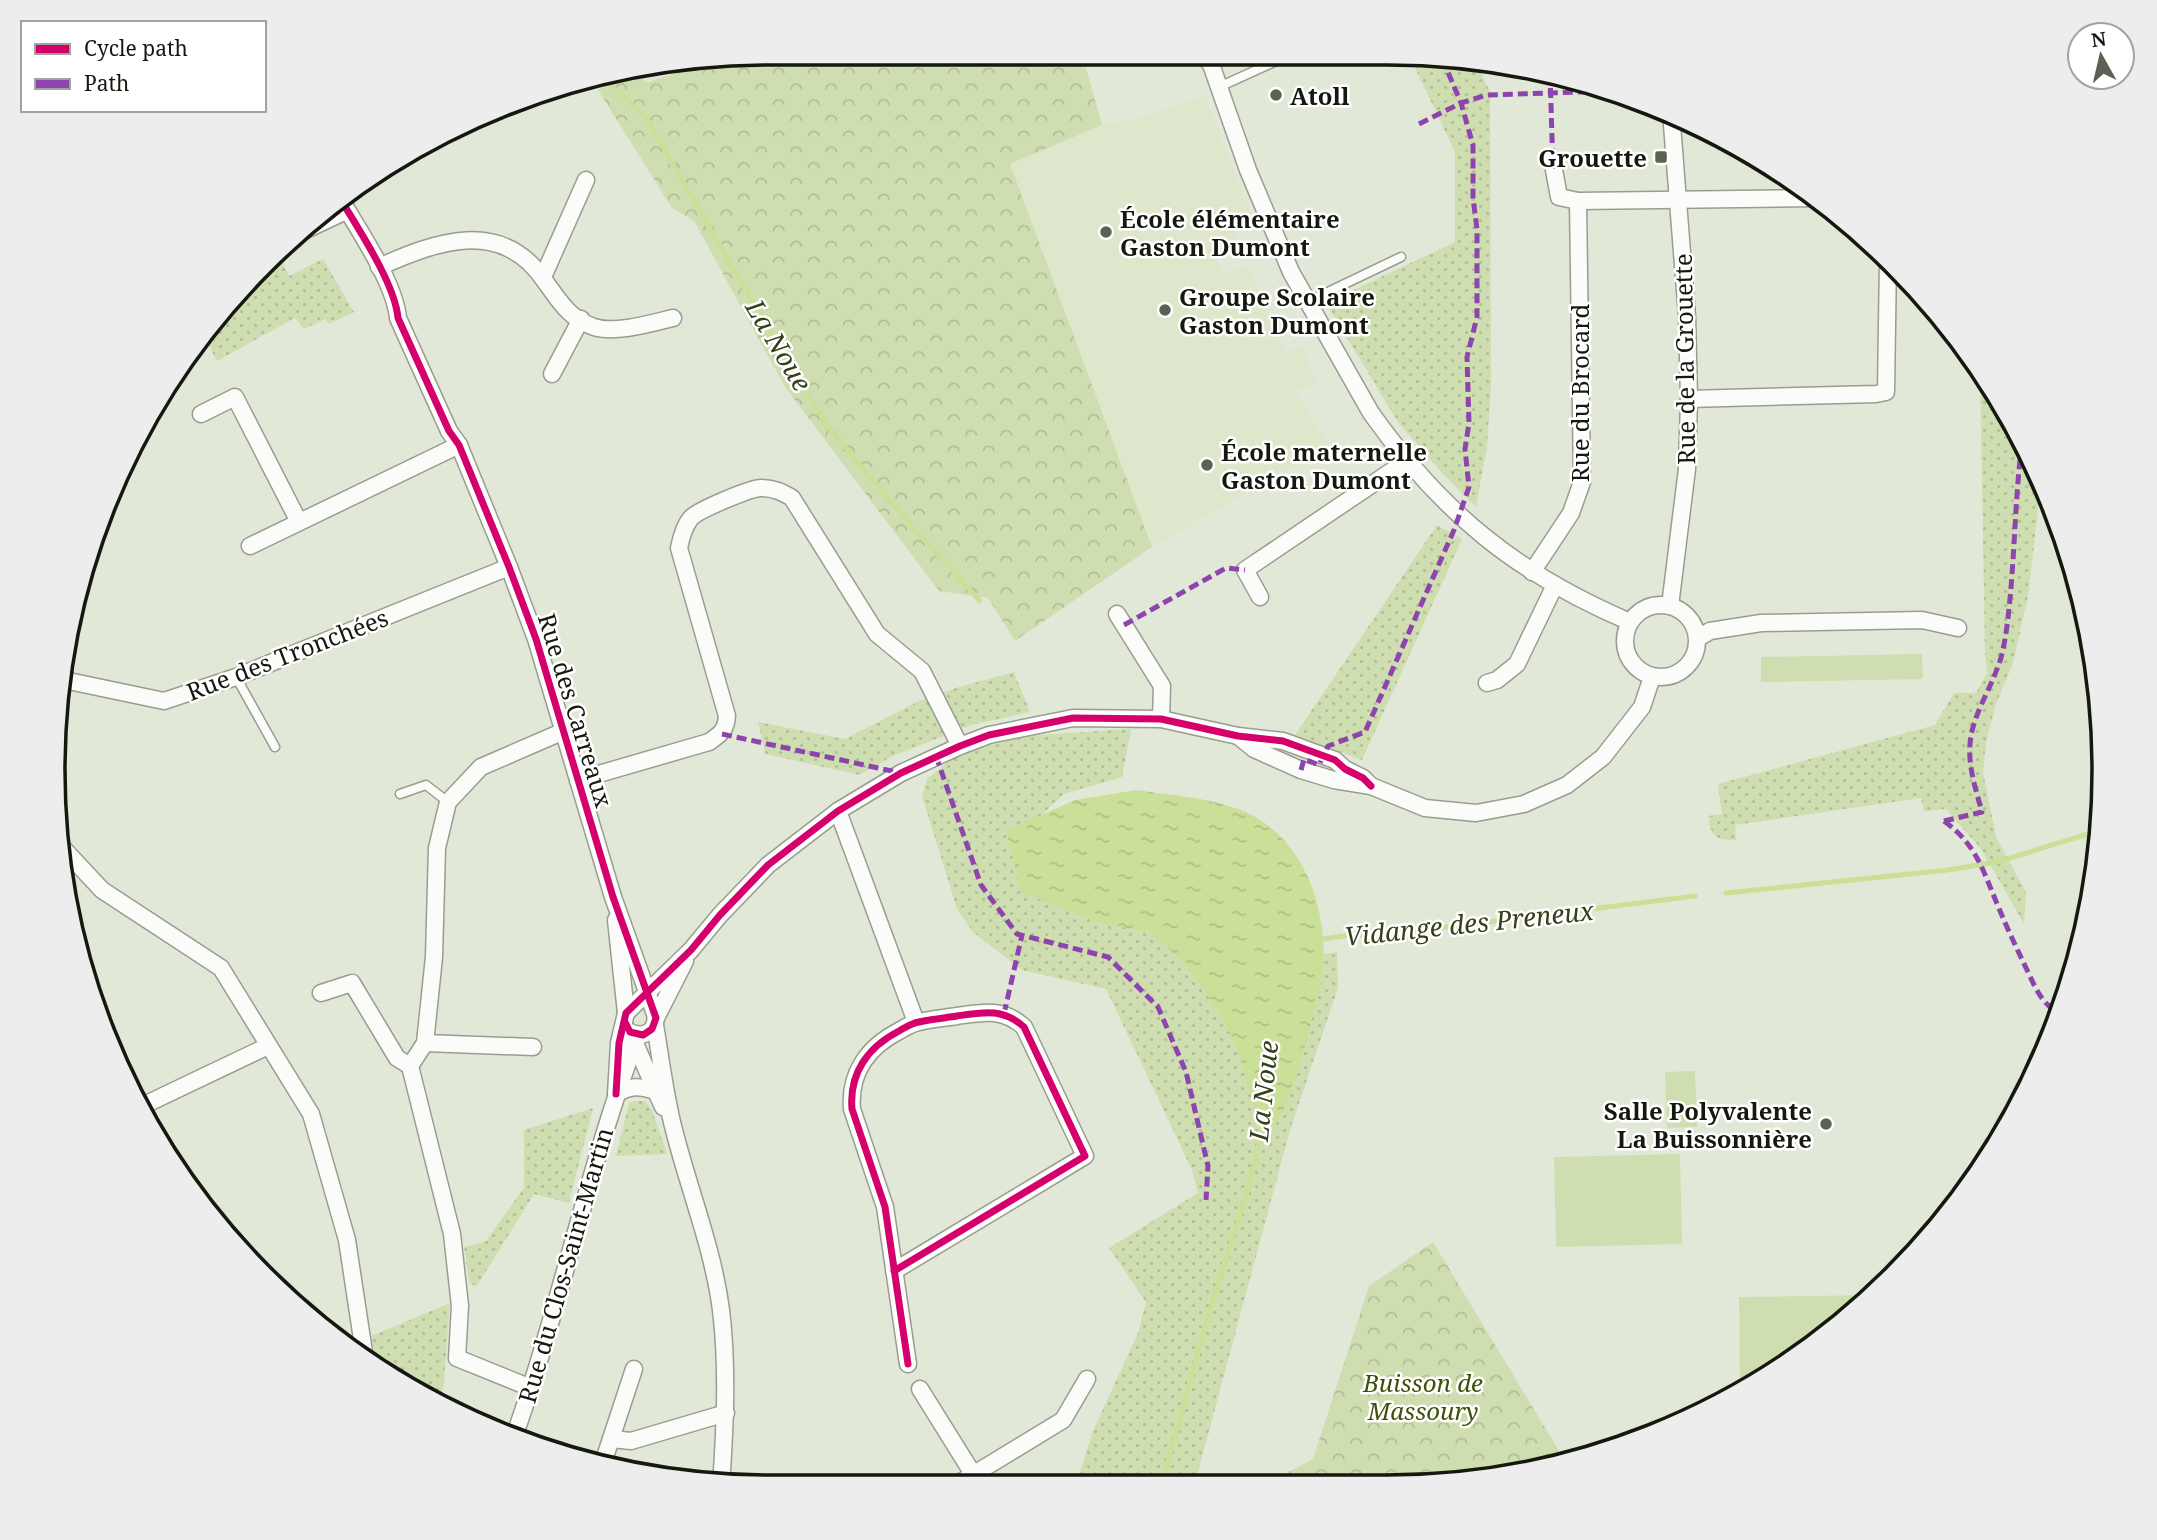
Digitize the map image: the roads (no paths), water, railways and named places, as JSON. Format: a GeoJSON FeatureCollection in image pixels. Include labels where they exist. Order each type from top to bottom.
{"type":"FeatureCollection","features":[{"type":"Feature","properties":{"kind":"street"},"geometry":{"type":"LineString","coordinates":[[1211,65],[1259,197],[1292,272],[1371,413],[1427,485],[1488,541],[1532,572],[1630,622]]}},
{"type":"Feature","properties":{"kind":"street","name":"Rue de la Grouette"},"geometry":{"type":"LineString","coordinates":[[1670,606],[1687,468],[1689,400],[1687,316],[1672,125]]}},
{"type":"Feature","properties":{"kind":"street"},"geometry":{"type":"LineString","coordinates":[[1552,159],[1559,197],[1578,201],[1799,198]]}},
{"type":"Feature","properties":{"kind":"street"},"geometry":{"type":"LineString","coordinates":[[543,277],[586,180]]}},
{"type":"Feature","properties":{"kind":"street","name":"Rue du Brocard"},"geometry":{"type":"LineString","coordinates":[[1532,572],[1571,513],[1582,482],[1578,201]]}},
{"type":"Feature","properties":{"kind":"street","name":"Rue des Carreaux"},"geometry":{"type":"LineString","coordinates":[[345,207],[379,267],[397,306],[398,318],[449,431],[458,445],[509,567],[536,639],[613,897],[638,964],[654,1018],[673,1128],[712,1261],[721,1309],[726,1413],[722,1474]]}},
{"type":"Feature","properties":{"kind":"street"},"geometry":{"type":"LineString","coordinates":[[379,267],[430,246],[448,242],[491,241],[512,250],[532,266],[543,277],[561,305],[595,327],[631,328],[673,318]]}},
{"type":"Feature","properties":{"kind":"street"},"geometry":{"type":"LineString","coordinates":[[1689,400],[1886,392],[1888,273]]}},
{"type":"Feature","properties":{"kind":"street"},"geometry":{"type":"LineString","coordinates":[[552,374],[581,320]]}},
{"type":"Feature","properties":{"kind":"street"},"geometry":{"type":"LineString","coordinates":[[201,414],[235,397],[299,522]]}},
{"type":"Feature","properties":{"kind":"street"},"geometry":{"type":"LineString","coordinates":[[250,546],[458,445]]}},
{"type":"Feature","properties":{"kind":"street"},"geometry":{"type":"LineString","coordinates":[[1259,597],[1245,570],[1408,460]]}},
{"type":"Feature","properties":{"kind":"street"},"geometry":{"type":"LineString","coordinates":[[578,780],[709,742],[722,734],[727,716],[679,548],[681,536],[692,517],[759,487],[779,490],[792,498],[877,634],[922,671],[960,746]]}},
{"type":"Feature","properties":{"kind":"street","name":"Rue des Tronchées"},"geometry":{"type":"LineString","coordinates":[[71,681],[163,701],[236,677],[509,567]]}},
{"type":"Feature","properties":{"kind":"street"},"geometry":{"type":"LineString","coordinates":[[1487,683],[1497,680],[1517,664],[1555,585]]}},
{"type":"Feature","properties":{"kind":"street"},"geometry":{"type":"LineString","coordinates":[[1659,604],[1670,606],[1689,617],[1698,638],[1697,649],[1693,660],[1676,675],[1652,677],[1636,668],[1629,658],[1625,646],[1626,634],[1630,622],[1647,607],[1659,604]]}},
{"type":"Feature","properties":{"kind":"street"},"geometry":{"type":"LineString","coordinates":[[1117,614],[1162,685],[1161,719]]}},
{"type":"Feature","properties":{"kind":"street"},"geometry":{"type":"LineString","coordinates":[[1698,638],[1710,631],[1761,623],[1922,620],[1958,628]]}},
{"type":"Feature","properties":{"kind":"street","name":"Rue du Clos-Saint-Martin"},"geometry":{"type":"LineString","coordinates":[[616,1094],[619,1043],[631,1025],[646,992],[691,950],[768,865],[838,811],[901,773],[960,746],[989,735],[1073,718],[1161,719],[1238,736],[1283,741],[1335,760],[1371,786],[1425,807],[1476,813],[1524,804],[1567,785],[1603,757],[1642,707],[1652,677]]}},
{"type":"Feature","properties":{"kind":"street"},"geometry":{"type":"LineString","coordinates":[[410,1066],[425,1043],[434,957],[437,848],[448,802],[481,767],[564,731]]}},
{"type":"Feature","properties":{"kind":"street"},"geometry":{"type":"LineString","coordinates":[[838,811],[916,1022]]}},
{"type":"Feature","properties":{"kind":"street"},"geometry":{"type":"LineString","coordinates":[[70,856],[103,890],[221,968],[311,1114],[347,1240],[363,1345]]}},
{"type":"Feature","properties":{"kind":"street","name":"Rue des Carreaux"},"geometry":{"type":"LineString","coordinates":[[613,897],[631,1025],[673,1128]]}},
{"type":"Feature","properties":{"kind":"street","name":"Rue du Clos-Saint-Martin"},"geometry":{"type":"LineString","coordinates":[[654,1018],[691,950]]}},
{"type":"Feature","properties":{"kind":"street"},"geometry":{"type":"LineString","coordinates":[[638,964],[656,971],[670,968]]}},
{"type":"Feature","properties":{"kind":"street"},"geometry":{"type":"LineString","coordinates":[[321,993],[352,983],[397,1058],[410,1066],[452,1234],[460,1306],[457,1358],[531,1388]]}},
{"type":"Feature","properties":{"kind":"street"},"geometry":{"type":"LineString","coordinates":[[643,1004],[654,1018],[648,1033],[631,1025],[643,1004]]}},
{"type":"Feature","properties":{"kind":"street"},"geometry":{"type":"LineString","coordinates":[[894,1270],[1085,1156],[1024,1027],[1004,1014],[983,1012],[916,1022],[878,1043],[855,1076],[852,1109],[885,1207],[894,1270],[908,1364]]}},
{"type":"Feature","properties":{"kind":"street","name":"Rue du Clos-Saint-Martin"},"geometry":{"type":"LineString","coordinates":[[517,1428],[616,1094],[631,1025]]}},
{"type":"Feature","properties":{"kind":"street"},"geometry":{"type":"LineString","coordinates":[[425,1043],[533,1047]]}},
{"type":"Feature","properties":{"kind":"street"},"geometry":{"type":"LineString","coordinates":[[148,1102],[268,1046]]}},
{"type":"Feature","properties":{"kind":"street"},"geometry":{"type":"LineString","coordinates":[[616,1094],[628,1087],[638,1086],[656,1091]]}},
{"type":"Feature","properties":{"kind":"street"},"geometry":{"type":"LineString","coordinates":[[605,1456],[634,1369]]}},
{"type":"Feature","properties":{"kind":"street"},"geometry":{"type":"LineString","coordinates":[[920,1389],[973,1474],[1063,1420],[1087,1379]]}},
{"type":"Feature","properties":{"kind":"street"},"geometry":{"type":"LineString","coordinates":[[611,1439],[631,1441],[726,1413]]}},
{"type":"Feature","properties":{"kind":"lane"},"geometry":{"type":"LineString","coordinates":[[1219,87],[1266,65]]}},
{"type":"Feature","properties":{"kind":"lane"},"geometry":{"type":"LineString","coordinates":[[1308,301],[1401,257]]}},
{"type":"Feature","properties":{"kind":"lane"},"geometry":{"type":"LineString","coordinates":[[236,677],[275,747]]}},
{"type":"Feature","properties":{"kind":"lane"},"geometry":{"type":"LineString","coordinates":[[400,794],[426,785],[448,802]]}},
{"type":"Feature","properties":{"kind":"water"},"geometry":{"type":"Polygon","coordinates":[[[1136,790],[1211,801],[1258,819],[1277,833],[1293,851],[1306,872],[1315,895],[1323,944],[1319,992],[1284,1108],[1275,1125],[1262,1134],[1240,1058],[1226,1024],[1179,957],[1148,932],[1099,923],[1021,892],[1006,831],[1075,800],[1136,790]]]}},
{"type":"Feature","properties":{"kind":"waterway","name":"La Noue"},"geometry":{"type":"LineString","coordinates":[[609,84],[646,118],[828,427],[901,514],[980,601]]}},
{"type":"Feature","properties":{"kind":"waterway","name":"Vidange des Preneux"},"geometry":{"type":"LineString","coordinates":[[1726,893],[1948,870],[1997,862],[2089,834]]}},
{"type":"Feature","properties":{"kind":"waterway","name":"Vidange des Preneux"},"geometry":{"type":"LineString","coordinates":[[1316,940],[1350,935],[1383,935],[1695,896]]}},
{"type":"Feature","properties":{"kind":"waterway","name":"La Noue"},"geometry":{"type":"LineString","coordinates":[[1164,1475],[1208,1316],[1249,1186],[1262,1129]]}},
{"type":"Feature","properties":{"kind":"place","name":"Atoll"},"geometry":{"type":"Point","coordinates":[1276,95]}},
{"type":"Feature","properties":{"kind":"place","name":"Grouette"},"geometry":{"type":"Point","coordinates":[1661,157]}},
{"type":"Feature","properties":{"kind":"place","name":"École élémentaire Gaston Dumont"},"geometry":{"type":"Point","coordinates":[1106,232]}},
{"type":"Feature","properties":{"kind":"place","name":"Groupe Scolaire Gaston Dumont"},"geometry":{"type":"Point","coordinates":[1165,310]}},
{"type":"Feature","properties":{"kind":"place","name":"École maternelle Gaston Dumont"},"geometry":{"type":"Point","coordinates":[1207,465]}},
{"type":"Feature","properties":{"kind":"place","name":"Salle Polyvalente La Buissonnière"},"geometry":{"type":"Point","coordinates":[1826,1124]}},
{"type":"Feature","properties":{"kind":"park label","name":"Buisson de Massoury"},"geometry":{"type":"Point","coordinates":[1423,1396]}}]}
